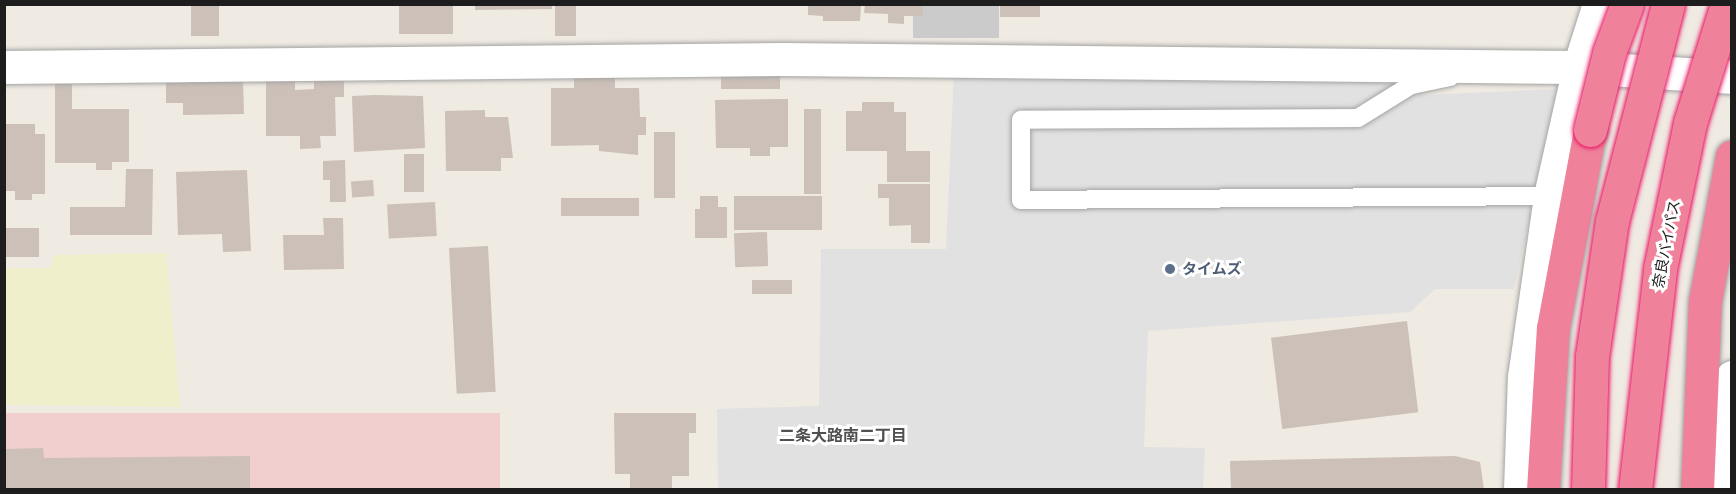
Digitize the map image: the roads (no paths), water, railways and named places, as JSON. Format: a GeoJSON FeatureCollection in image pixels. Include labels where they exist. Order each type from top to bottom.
{"type":"FeatureCollection","features":[{"type":"Feature","properties":{"kind":"highway"},"geometry":{"type":"LineString","coordinates":[[1543,489],[1553,328],[1590,130],[1609,53],[1627,4]]}},
{"type":"Feature","properties":{"kind":"highway"},"geometry":{"type":"LineString","coordinates":[[1588,489],[1592,356],[1612,221],[1668,4]]}},
{"type":"Feature","properties":{"kind":"highway","name":"奈良バイパス"},"geometry":{"type":"LineString","coordinates":[[1635,489],[1660,269],[1690,123],[1727,4]]}},
{"type":"Feature","properties":{"kind":"highway"},"geometry":{"type":"LineString","coordinates":[[1697,489],[1705,301],[1731,156]]}},
{"type":"Feature","properties":{"kind":"street"},"geometry":{"type":"LineString","coordinates":[[1520,489],[1524,377],[1550,196],[1579,67],[1599,4]]}},
{"type":"Feature","properties":{"kind":"street"},"geometry":{"type":"LineString","coordinates":[[4,67],[782,58],[1496,68],[1579,67],[1731,77]]}},
{"type":"Feature","properties":{"kind":"street"},"geometry":{"type":"LineString","coordinates":[[1719,489],[1731,377]]}},
{"type":"Feature","properties":{"kind":"lane"},"geometry":{"type":"LineString","coordinates":[[1496,68],[1411,85],[1358,118],[1021,120],[1021,200],[1550,196]]}},
{"type":"Feature","properties":{"kind":"place","name":"タイムズ"},"geometry":{"type":"Point","coordinates":[1170,269]}},
{"type":"Feature","properties":{"kind":"district","name":"二条大路南二丁目"},"geometry":{"type":"Point","coordinates":[843,435]}}]}
